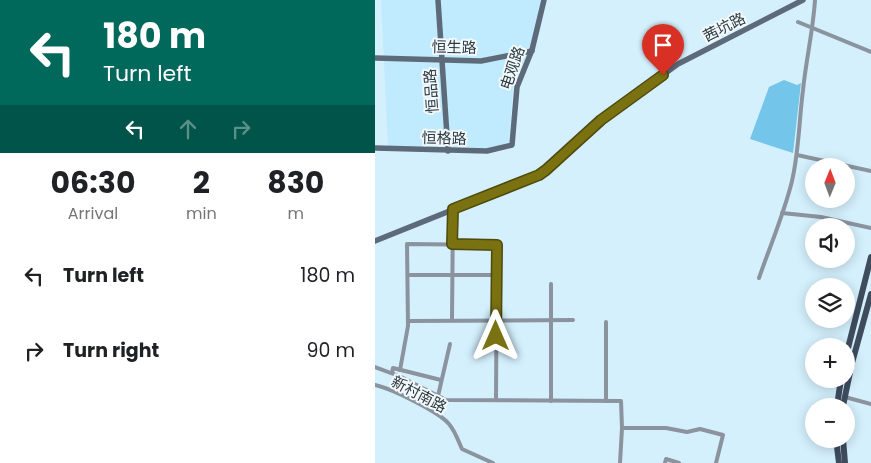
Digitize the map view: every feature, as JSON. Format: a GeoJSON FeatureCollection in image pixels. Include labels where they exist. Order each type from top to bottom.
{"type":"FeatureCollection","features":[{"type":"Feature","properties":{"kind":"main road"},"geometry":{"type":"LineString","coordinates":[[851,338],[871,257]]}},
{"type":"Feature","properties":{"kind":"main road"},"geometry":{"type":"LineString","coordinates":[[845,397],[852,363],[871,294]]}},
{"type":"Feature","properties":{"kind":"main road"},"geometry":{"type":"LineString","coordinates":[[837,448],[839,463]]}},
{"type":"Feature","properties":{"kind":"main road"},"geometry":{"type":"LineString","coordinates":[[844,448],[845,463]]}},
{"type":"Feature","properties":{"kind":"street","name":"恒品路"},"geometry":{"type":"LineString","coordinates":[[438,0],[448,151]]}},
{"type":"Feature","properties":{"kind":"street","name":"电观路"},"geometry":{"type":"LineString","coordinates":[[512,145],[517,87],[531,51],[544,0]]}},
{"type":"Feature","properties":{"kind":"street","name":"茜坑路"},"geometry":{"type":"LineString","coordinates":[[375,241],[539,175],[601,120],[678,64],[803,0]]}},
{"type":"Feature","properties":{"kind":"street"},"geometry":{"type":"LineString","coordinates":[[759,278],[792,181],[797,155],[815,0]]}},
{"type":"Feature","properties":{"kind":"street"},"geometry":{"type":"LineString","coordinates":[[798,22],[871,52]]}},
{"type":"Feature","properties":{"kind":"street","name":"恒生路"},"geometry":{"type":"LineString","coordinates":[[375,58],[487,60],[531,51]]}},
{"type":"Feature","properties":{"kind":"street","name":"恒格路"},"geometry":{"type":"LineString","coordinates":[[375,148],[487,151],[512,145]]}},
{"type":"Feature","properties":{"kind":"street"},"geometry":{"type":"LineString","coordinates":[[797,155],[871,171]]}},
{"type":"Feature","properties":{"kind":"street"},"geometry":{"type":"LineString","coordinates":[[452,320],[453,209]]}},
{"type":"Feature","properties":{"kind":"street"},"geometry":{"type":"LineString","coordinates":[[782,213],[821,217],[871,228]]}},
{"type":"Feature","properties":{"kind":"street"},"geometry":{"type":"LineString","coordinates":[[400,370],[408,321],[407,244],[497,245],[496,400]]}},
{"type":"Feature","properties":{"kind":"street"},"geometry":{"type":"LineString","coordinates":[[408,275],[497,275]]}},
{"type":"Feature","properties":{"kind":"street"},"geometry":{"type":"LineString","coordinates":[[551,284],[551,401]]}},
{"type":"Feature","properties":{"kind":"street"},"geometry":{"type":"LineString","coordinates":[[408,321],[573,320]]}},
{"type":"Feature","properties":{"kind":"street"},"geometry":{"type":"LineString","coordinates":[[606,322],[606,401]]}},
{"type":"Feature","properties":{"kind":"street"},"geometry":{"type":"LineString","coordinates":[[438,396],[450,344]]}},
{"type":"Feature","properties":{"kind":"street"},"geometry":{"type":"LineString","coordinates":[[375,367],[399,376],[446,400],[621,401],[620,463]]}},
{"type":"Feature","properties":{"kind":"street"},"geometry":{"type":"LineString","coordinates":[[392,374],[393,368],[441,380]]}},
{"type":"Feature","properties":{"kind":"street","name":"新村南路"},"geometry":{"type":"LineString","coordinates":[[375,385],[392,391],[439,416],[453,430],[462,449],[493,463]]}},
{"type":"Feature","properties":{"kind":"street"},"geometry":{"type":"LineString","coordinates":[[845,397],[871,404]]}},
{"type":"Feature","properties":{"kind":"street"},"geometry":{"type":"LineString","coordinates":[[622,428],[666,428],[687,432],[700,429],[723,435],[716,463]]}},
{"type":"Feature","properties":{"kind":"street"},"geometry":{"type":"LineString","coordinates":[[665,463],[666,459],[679,463]]}},
{"type":"Feature","properties":{"kind":"shaded area"},"geometry":{"type":"Polygon","coordinates":[[[381,0],[542,0],[530,50],[513,86],[509,143],[495,148],[388,146],[381,0]]]}},
{"type":"Feature","properties":{"kind":"shaded area"},"geometry":{"type":"Polygon","coordinates":[[[784,80],[797,85],[801,83],[793,153],[750,139],[769,87],[784,80]]]}},
{"type":"Feature","properties":{"kind":"route"},"geometry":{"type":"LineString","coordinates":[[496,336],[497,245],[452,244],[453,209],[539,175],[601,120],[663,75]]}}]}
